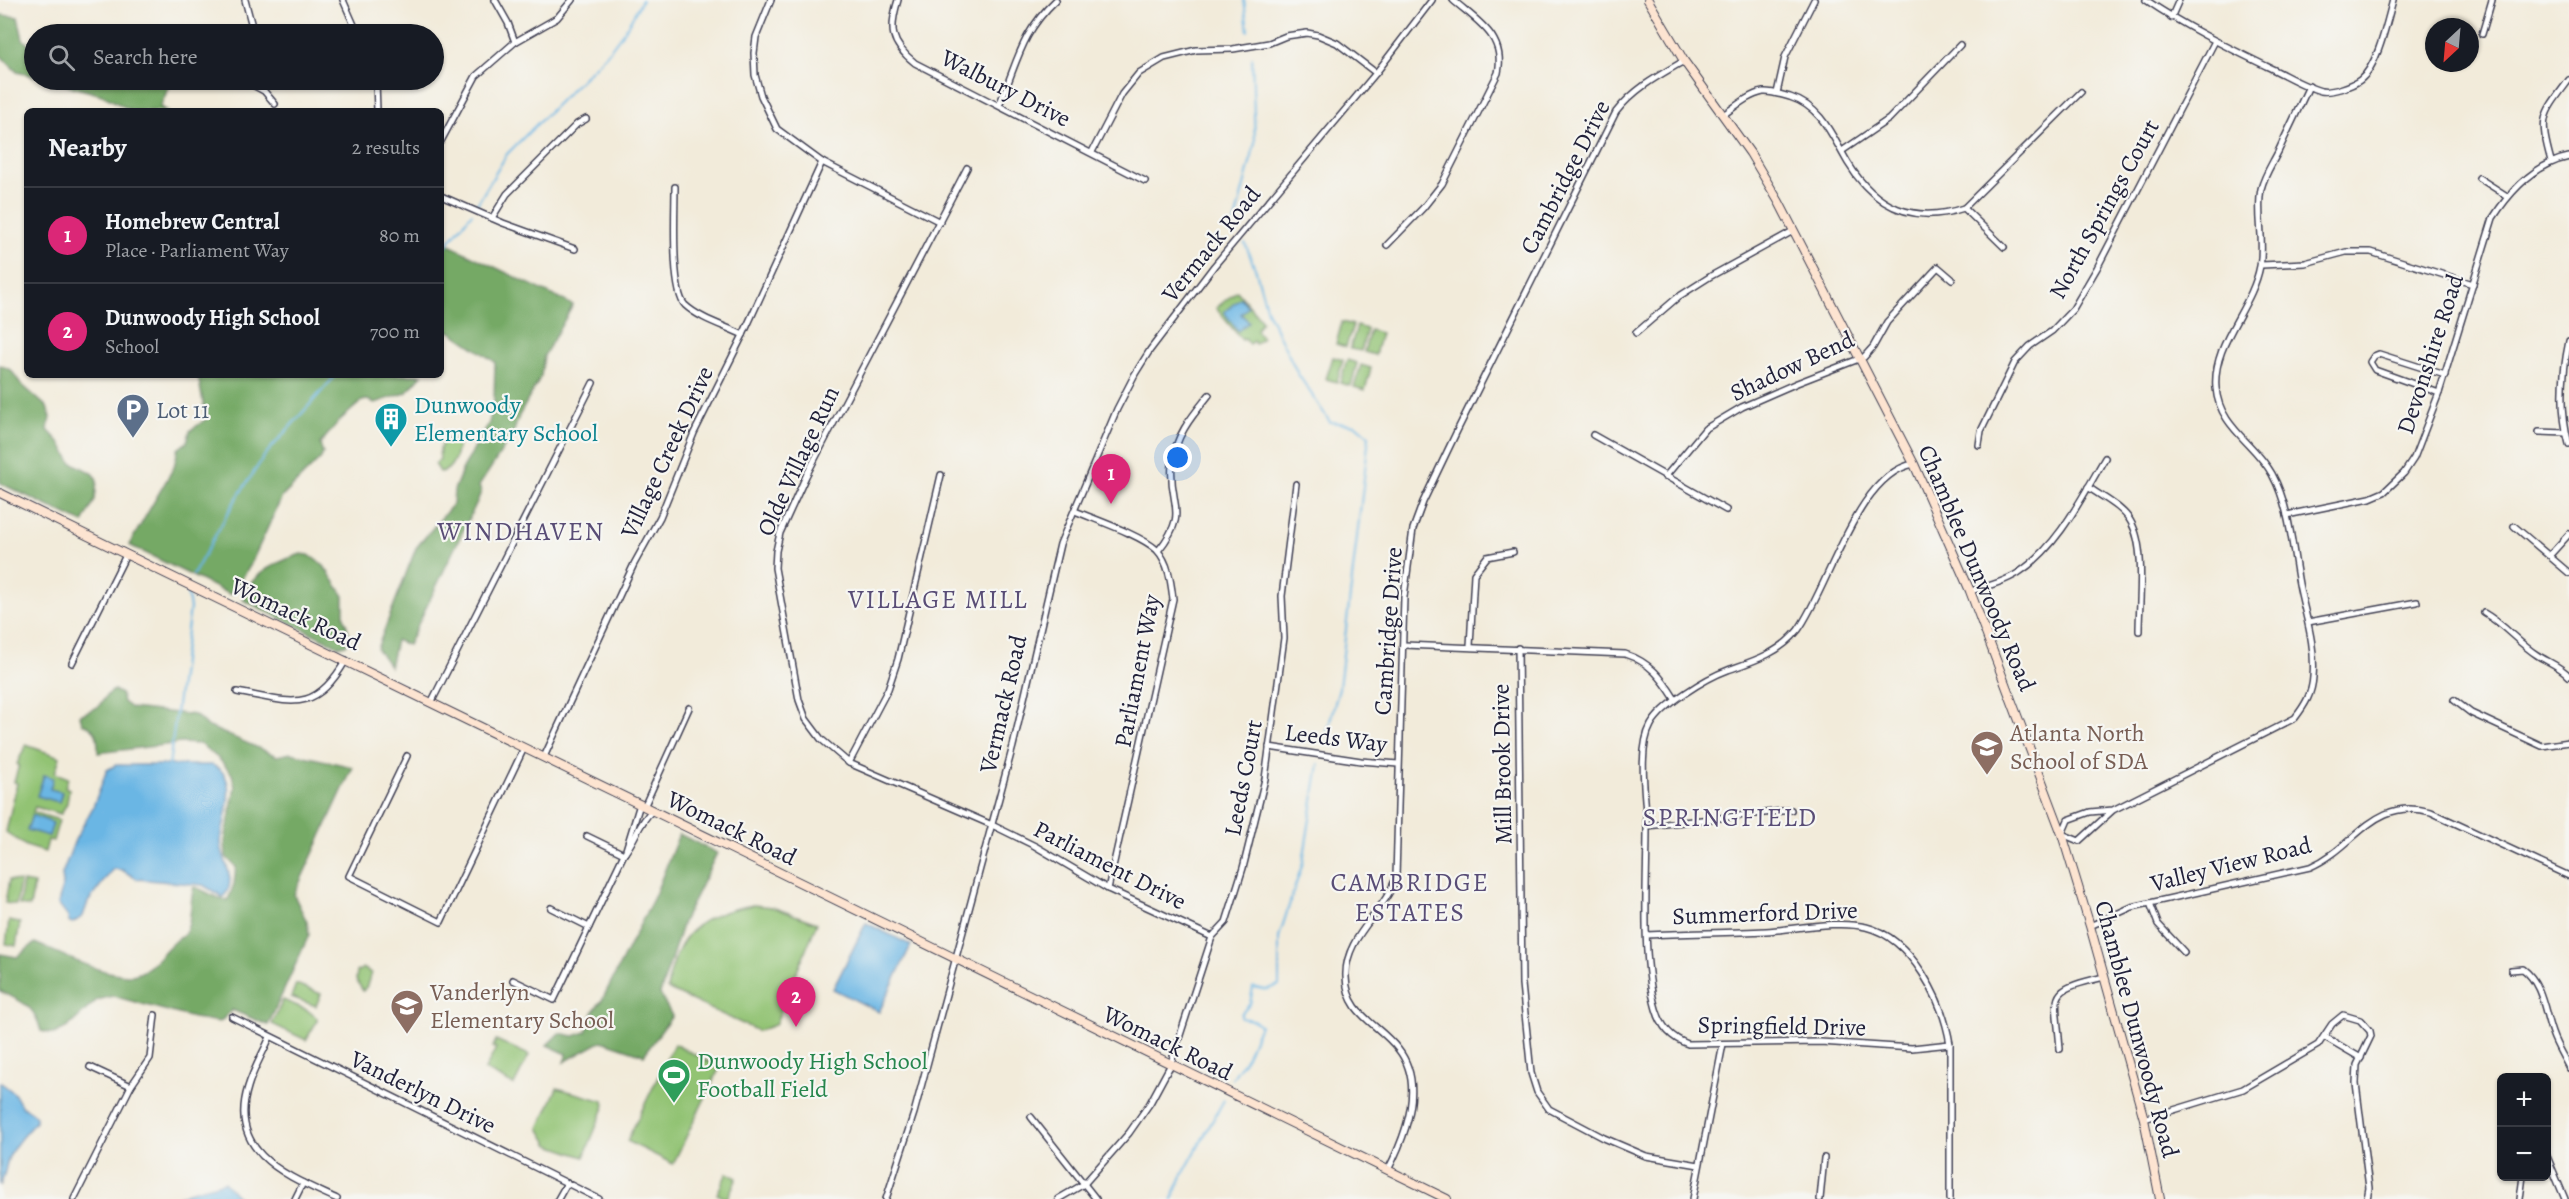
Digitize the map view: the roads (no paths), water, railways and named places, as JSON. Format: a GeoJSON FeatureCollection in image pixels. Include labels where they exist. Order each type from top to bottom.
{"type":"FeatureCollection","features":[{"type":"Feature","properties":{"kind":"street"},"geometry":{"type":"LineString","coordinates":[[245,0],[251,24]]}},
{"type":"Feature","properties":{"kind":"street"},"geometry":{"type":"LineString","coordinates":[[343,0],[354,24]]}},
{"type":"Feature","properties":{"kind":"street"},"geometry":{"type":"LineString","coordinates":[[495,0],[508,23],[515,42]]}},
{"type":"Feature","properties":{"kind":"street"},"geometry":{"type":"LineString","coordinates":[[444,135],[476,76],[515,42],[557,18],[572,0]]}},
{"type":"Feature","properties":{"kind":"street"},"geometry":{"type":"LineString","coordinates":[[771,0],[756,37],[755,75],[761,96],[777,129],[822,162],[940,222]]}},
{"type":"Feature","properties":{"kind":"street","name":"Walbury Drive"},"geometry":{"type":"LineString","coordinates":[[898,0],[891,21],[893,37],[903,54],[915,63],[1145,181]]}},
{"type":"Feature","properties":{"kind":"street"},"geometry":{"type":"LineString","coordinates":[[999,105],[1026,35],[1040,15],[1056,0]]}},
{"type":"Feature","properties":{"kind":"street","name":"Vermack Road"},"geometry":{"type":"LineString","coordinates":[[886,1199],[914,1113],[992,825],[1013,746],[1057,556],[1117,409],[1150,350],[1214,266],[1376,73],[1432,0]]}},
{"type":"Feature","properties":{"kind":"street"},"geometry":{"type":"LineString","coordinates":[[1387,245],[1424,208],[1442,184],[1498,73],[1500,63],[1493,36],[1485,25],[1453,0]]}},
{"type":"Feature","properties":{"kind":"street","name":"Chamblee Dunwoody Road"},"geometry":{"type":"LineString","coordinates":[[1648,0],[1684,61],[1750,153],[1779,202],[1914,464],[1970,591],[2062,834],[2144,1119],[2160,1199]]}},
{"type":"Feature","properties":{"kind":"street"},"geometry":{"type":"LineString","coordinates":[[1777,93],[1785,57],[1814,0]]}},
{"type":"Feature","properties":{"kind":"street"},"geometry":{"type":"LineString","coordinates":[[2146,0],[2171,18],[2215,41],[2309,86],[2328,92],[2360,80],[2373,61],[2393,0]]}},
{"type":"Feature","properties":{"kind":"street"},"geometry":{"type":"LineString","coordinates":[[2171,18],[2179,0]]}},
{"type":"Feature","properties":{"kind":"street"},"geometry":{"type":"LineString","coordinates":[[2482,34],[2492,0]]}},
{"type":"Feature","properties":{"kind":"street"},"geometry":{"type":"LineString","coordinates":[[1092,152],[1122,94],[1139,73],[1164,58],[1196,50],[1233,49],[1269,43],[1286,36],[1306,33],[1328,38],[1337,43],[1376,73]]}},
{"type":"Feature","properties":{"kind":"street","name":"North Springs Court"},"geometry":{"type":"LineString","coordinates":[[1979,445],[1981,431],[2014,362],[2030,346],[2059,324],[2079,300],[2215,41]]}},
{"type":"Feature","properties":{"kind":"street"},"geometry":{"type":"LineString","coordinates":[[1842,151],[1889,119],[1960,45]]}},
{"type":"Feature","properties":{"kind":"street","name":"Cambridge Drive"},"geometry":{"type":"LineString","coordinates":[[1388,1170],[1410,1113],[1410,1080],[1407,1065],[1398,1049],[1366,1021],[1351,1000],[1346,975],[1350,948],[1384,904],[1396,877],[1404,597],[1413,529],[1457,431],[1616,112],[1628,97],[1642,86],[1684,61]]}},
{"type":"Feature","properties":{"kind":"street"},"geometry":{"type":"LineString","coordinates":[[2551,161],[2544,135],[2544,117],[2569,80]]}},
{"type":"Feature","properties":{"kind":"street"},"geometry":{"type":"LineString","coordinates":[[2113,810],[2090,812],[2068,820],[2062,834],[2079,841],[2113,810],[2295,717],[2306,704],[2313,678],[2313,642],[2307,622],[2287,515],[2271,472],[2230,426],[2220,407],[2216,389],[2216,373],[2224,345],[2248,301],[2260,265],[2261,190],[2309,86]]}},
{"type":"Feature","properties":{"kind":"street"},"geometry":{"type":"LineString","coordinates":[[263,90],[275,104]]}},
{"type":"Feature","properties":{"kind":"street"},"geometry":{"type":"LineString","coordinates":[[376,90],[377,108]]}},
{"type":"Feature","properties":{"kind":"street"},"geometry":{"type":"LineString","coordinates":[[1723,115],[1746,99],[1763,92],[1777,93],[1802,101],[1820,114],[1861,181],[1894,208],[1916,215],[1943,215],[1964,208],[2081,92]]}},
{"type":"Feature","properties":{"kind":"street"},"geometry":{"type":"LineString","coordinates":[[492,218],[507,194],[577,123],[586,120]]}},
{"type":"Feature","properties":{"kind":"street","name":"Devonshire Road"},"geometry":{"type":"LineString","coordinates":[[2287,515],[2370,498],[2384,492],[2404,473],[2414,458],[2439,393],[2493,218],[2507,196],[2551,161],[2569,157]]}},
{"type":"Feature","properties":{"kind":"street","name":"Village Creek Drive"},"geometry":{"type":"LineString","coordinates":[[544,757],[634,564],[660,517],[694,433],[743,335],[822,162]]}},
{"type":"Feature","properties":{"kind":"street","name":"Olde Village Run"},"geometry":{"type":"LineString","coordinates":[[967,168],[940,222],[918,257],[787,517],[776,551],[777,587],[799,700],[806,719],[821,740],[849,764],[992,825]]}},
{"type":"Feature","properties":{"kind":"street"},"geometry":{"type":"LineString","coordinates":[[2479,178],[2507,196]]}},
{"type":"Feature","properties":{"kind":"street"},"geometry":{"type":"LineString","coordinates":[[675,187],[678,294],[683,303],[693,312],[743,335]]}},
{"type":"Feature","properties":{"kind":"street"},"geometry":{"type":"LineString","coordinates":[[444,197],[575,249]]}},
{"type":"Feature","properties":{"kind":"street"},"geometry":{"type":"LineString","coordinates":[[1964,208],[2004,247]]}},
{"type":"Feature","properties":{"kind":"street"},"geometry":{"type":"LineString","coordinates":[[1636,333],[1678,297],[1793,231]]}},
{"type":"Feature","properties":{"kind":"street"},"geometry":{"type":"LineString","coordinates":[[2260,265],[2305,263],[2346,252],[2371,252],[2473,284]]}},
{"type":"Feature","properties":{"kind":"street","name":"Shadow Bend"},"geometry":{"type":"LineString","coordinates":[[1665,477],[1705,429],[1751,403],[1864,357],[1874,347],[1887,322],[1938,267],[1952,279]]}},
{"type":"Feature","properties":{"kind":"street"},"geometry":{"type":"LineString","coordinates":[[2569,341],[2564,368],[2566,433],[2569,444]]}},
{"type":"Feature","properties":{"kind":"street"},"geometry":{"type":"LineString","coordinates":[[2439,393],[2375,370],[2370,362],[2374,356],[2379,354],[2445,375]]}},
{"type":"Feature","properties":{"kind":"street"},"geometry":{"type":"LineString","coordinates":[[432,701],[593,383]]}},
{"type":"Feature","properties":{"kind":"street"},"geometry":{"type":"LineString","coordinates":[[1075,511],[1137,538],[1158,551],[1176,523],[1177,512],[1172,482],[1174,452],[1186,423],[1209,395]]}},
{"type":"Feature","properties":{"kind":"street"},"geometry":{"type":"LineString","coordinates":[[2539,432],[2566,433]]}},
{"type":"Feature","properties":{"kind":"street"},"geometry":{"type":"LineString","coordinates":[[1593,435],[1726,510]]}},
{"type":"Feature","properties":{"kind":"street"},"geometry":{"type":"LineString","coordinates":[[1970,591],[2016,574],[2037,559],[2048,548],[2104,458]]}},
{"type":"Feature","properties":{"kind":"street","name":"Springfield Drive"},"geometry":{"type":"LineString","coordinates":[[1914,464],[1904,466],[1880,483],[1866,500],[1815,602],[1793,637],[1770,654],[1725,671],[1675,699],[1655,718],[1645,742],[1647,935],[1656,1011],[1666,1031],[1677,1040],[1688,1044],[1820,1042],[1912,1048],[1950,1044]]}},
{"type":"Feature","properties":{"kind":"street"},"geometry":{"type":"LineString","coordinates":[[849,764],[888,689],[898,659],[941,475]]}},
{"type":"Feature","properties":{"kind":"street","name":"Leeds Court"},"geometry":{"type":"LineString","coordinates":[[1058,1199],[1084,1184],[1129,1133],[1150,1103],[1170,1066],[1212,937],[1226,922],[1243,868],[1264,779],[1284,638],[1282,596],[1296,484]]}},
{"type":"Feature","properties":{"kind":"street"},"geometry":{"type":"LineString","coordinates":[[2088,487],[2122,511],[2130,520],[2137,536],[2139,631]]}},
{"type":"Feature","properties":{"kind":"street","name":"Womack Road"},"geometry":{"type":"LineString","coordinates":[[0,493],[432,701],[1170,1066],[1447,1199]]}},
{"type":"Feature","properties":{"kind":"street"},"geometry":{"type":"LineString","coordinates":[[2514,525],[2569,573]]}},
{"type":"Feature","properties":{"kind":"street"},"geometry":{"type":"LineString","coordinates":[[2550,555],[2569,534]]}},
{"type":"Feature","properties":{"kind":"street","name":"Parliament Way"},"geometry":{"type":"LineString","coordinates":[[1108,889],[1172,608],[1171,582],[1158,551]]}},
{"type":"Feature","properties":{"kind":"street"},"geometry":{"type":"LineString","coordinates":[[1470,646],[1474,574],[1487,557],[1513,552]]}},
{"type":"Feature","properties":{"kind":"street"},"geometry":{"type":"LineString","coordinates":[[72,663],[126,555]]}},
{"type":"Feature","properties":{"kind":"street"},"geometry":{"type":"LineString","coordinates":[[2307,622],[2417,602]]}},
{"type":"Feature","properties":{"kind":"street"},"geometry":{"type":"LineString","coordinates":[[2484,613],[2497,620],[2536,655],[2554,664],[2569,676]]}},
{"type":"Feature","properties":{"kind":"street"},"geometry":{"type":"LineString","coordinates":[[1404,645],[1625,654],[1637,658],[1661,676],[1675,699]]}},
{"type":"Feature","properties":{"kind":"street","name":"Mill Brook Drive"},"geometry":{"type":"LineString","coordinates":[[1518,648],[1522,984],[1531,1073],[1537,1092],[1549,1109],[1604,1138],[1646,1156],[1699,1165]]}},
{"type":"Feature","properties":{"kind":"street"},"geometry":{"type":"LineString","coordinates":[[237,692],[286,701],[313,698],[330,685],[346,660]]}},
{"type":"Feature","properties":{"kind":"street"},"geometry":{"type":"LineString","coordinates":[[2454,700],[2471,713],[2542,746],[2569,742]]}},
{"type":"Feature","properties":{"kind":"street"},"geometry":{"type":"LineString","coordinates":[[513,980],[554,1000],[624,854],[630,830],[645,807],[689,708]]}},
{"type":"Feature","properties":{"kind":"street","name":"Leeds Way"},"geometry":{"type":"LineString","coordinates":[[1269,747],[1361,761],[1398,764]]}},
{"type":"Feature","properties":{"kind":"street"},"geometry":{"type":"LineString","coordinates":[[407,756],[349,876],[441,922],[524,748]]}},
{"type":"Feature","properties":{"kind":"street"},"geometry":{"type":"LineString","coordinates":[[624,854],[634,842],[644,821],[645,807]]}},
{"type":"Feature","properties":{"kind":"street","name":"Valley View Road"},"geometry":{"type":"LineString","coordinates":[[2090,926],[2123,911],[2150,903],[2310,867],[2331,856],[2386,812],[2408,807],[2431,812],[2569,876]]}},
{"type":"Feature","properties":{"kind":"street"},"geometry":{"type":"LineString","coordinates":[[1647,826],[1791,810]]}},
{"type":"Feature","properties":{"kind":"street"},"geometry":{"type":"LineString","coordinates":[[636,818],[644,821]]}},
{"type":"Feature","properties":{"kind":"street","name":"Parliament Drive"},"geometry":{"type":"LineString","coordinates":[[992,825],[1035,846],[1108,889],[1212,937]]}},
{"type":"Feature","properties":{"kind":"street"},"geometry":{"type":"LineString","coordinates":[[586,836],[624,854]]}},
{"type":"Feature","properties":{"kind":"street"},"geometry":{"type":"LineString","coordinates":[[2150,903],[2158,924],[2184,952]]}},
{"type":"Feature","properties":{"kind":"street"},"geometry":{"type":"LineString","coordinates":[[551,908],[589,927]]}},
{"type":"Feature","properties":{"kind":"street","name":"Summerford Drive"},"geometry":{"type":"LineString","coordinates":[[1647,935],[1763,931],[1843,925],[1866,927],[1884,934],[1917,965],[1936,994],[1946,1022],[1950,1044],[1950,1199]]}},
{"type":"Feature","properties":{"kind":"street"},"geometry":{"type":"LineString","coordinates":[[2511,970],[2523,969],[2530,974],[2538,988],[2552,1033],[2569,1068]]}},
{"type":"Feature","properties":{"kind":"street"},"geometry":{"type":"LineString","coordinates":[[2060,1048],[2056,1004],[2059,993],[2065,988],[2104,977]]}},
{"type":"Feature","properties":{"kind":"street"},"geometry":{"type":"LineString","coordinates":[[74,1199],[131,1086],[150,1058],[154,1015]]}},
{"type":"Feature","properties":{"kind":"street"},"geometry":{"type":"LineString","coordinates":[[2144,1119],[2243,1089],[2318,1045],[2332,1024],[2343,1015],[2360,1020],[2367,1027],[2371,1036],[2357,1065],[2356,1083],[2369,1188],[2367,1199]]}},
{"type":"Feature","properties":{"kind":"street","name":"Vanderlyn Drive"},"geometry":{"type":"LineString","coordinates":[[232,1017],[599,1199]]}},
{"type":"Feature","properties":{"kind":"street"},"geometry":{"type":"LineString","coordinates":[[270,1036],[248,1088],[244,1119],[247,1136],[264,1158],[303,1183],[337,1199]]}},
{"type":"Feature","properties":{"kind":"street"},"geometry":{"type":"LineString","coordinates":[[2325,1037],[2361,1058]]}},
{"type":"Feature","properties":{"kind":"street"},"geometry":{"type":"LineString","coordinates":[[1693,1199],[1723,1044]]}},
{"type":"Feature","properties":{"kind":"street"},"geometry":{"type":"LineString","coordinates":[[90,1067],[131,1086]]}},
{"type":"Feature","properties":{"kind":"street"},"geometry":{"type":"LineString","coordinates":[[1031,1118],[1096,1199]]}},
{"type":"Feature","properties":{"kind":"street"},"geometry":{"type":"LineString","coordinates":[[1820,1199],[1824,1158]]}},
{"type":"Feature","properties":{"kind":"street"},"geometry":{"type":"LineString","coordinates":[[2551,1164],[2565,1199]]}},
{"type":"Feature","properties":{"kind":"street"},"geometry":{"type":"LineString","coordinates":[[2520,1199],[2522,1181]]}},
{"type":"Feature","properties":{"kind":"street"},"geometry":{"type":"LineString","coordinates":[[295,1199],[303,1183]]}},
{"type":"Feature","properties":{"kind":"street"},"geometry":{"type":"LineString","coordinates":[[558,1199],[567,1184]]}},
{"type":"Feature","properties":{"kind":"water"},"geometry":{"type":"Polygon","coordinates":[[[1241,298],[1248,307],[1241,314],[1249,322],[1238,331],[1224,312],[1241,298]]]}},
{"type":"Feature","properties":{"kind":"water"},"geometry":{"type":"Polygon","coordinates":[[[116,765],[212,765],[221,771],[226,779],[228,800],[221,843],[230,877],[228,891],[223,897],[203,885],[137,879],[122,870],[113,869],[88,902],[83,916],[73,923],[69,922],[58,904],[63,884],[62,874],[75,840],[93,807],[107,770],[116,765]]]}},
{"type":"Feature","properties":{"kind":"water"},"geometry":{"type":"Polygon","coordinates":[[[44,775],[53,778],[50,789],[62,792],[59,802],[37,796],[44,775]]]}},
{"type":"Feature","properties":{"kind":"water"},"geometry":{"type":"Polygon","coordinates":[[[32,815],[53,823],[49,836],[27,830],[32,815]]]}},
{"type":"Feature","properties":{"kind":"water"},"geometry":{"type":"Polygon","coordinates":[[[866,923],[911,945],[879,1012],[833,989],[866,923]]]}},
{"type":"Feature","properties":{"kind":"water"},"geometry":{"type":"Polygon","coordinates":[[[0,1082],[14,1093],[22,1107],[36,1117],[36,1121],[12,1152],[0,1186],[0,1082]]]}},
{"type":"Feature","properties":{"kind":"water"},"geometry":{"type":"Polygon","coordinates":[[[224,1182],[240,1199],[175,1199],[188,1192],[224,1182]]]}},
{"type":"Feature","properties":{"kind":"waterway"},"geometry":{"type":"LineString","coordinates":[[476,206],[507,154],[607,54],[625,30],[642,0]]}},
{"type":"Feature","properties":{"kind":"waterway"},"geometry":{"type":"LineString","coordinates":[[1244,0],[1248,31]]}},
{"type":"Feature","properties":{"kind":"waterway"},"geometry":{"type":"LineString","coordinates":[[1234,225],[1255,143],[1252,58]]}},
{"type":"Feature","properties":{"kind":"waterway"},"geometry":{"type":"LineString","coordinates":[[444,248],[472,213]]}},
{"type":"Feature","properties":{"kind":"waterway"},"geometry":{"type":"LineString","coordinates":[[1245,243],[1256,271],[1267,311],[1298,374],[1330,422],[1356,425],[1369,436],[1339,688],[1326,736]]}},
{"type":"Feature","properties":{"kind":"waterway"},"geometry":{"type":"LineString","coordinates":[[193,575],[233,504],[265,455],[333,378]]}},
{"type":"Feature","properties":{"kind":"waterway"},"geometry":{"type":"LineString","coordinates":[[169,766],[190,608],[187,591]]}},
{"type":"Feature","properties":{"kind":"waterway"},"geometry":{"type":"LineString","coordinates":[[1232,1079],[1247,1056],[1260,1025],[1253,1020],[1241,1018],[1241,1014],[1250,1004],[1253,987],[1266,990],[1279,985],[1279,937],[1303,862],[1319,764]]}},
{"type":"Feature","properties":{"kind":"waterway"},"geometry":{"type":"LineString","coordinates":[[1172,1199],[1182,1176],[1224,1100]]}},
{"type":"Feature","properties":{"kind":"place","name":"Lot 11"},"geometry":{"type":"Point","coordinates":[133,439]}},
{"type":"Feature","properties":{"kind":"place","name":"Dunwoody Elementary School"},"geometry":{"type":"Point","coordinates":[391,448]}},
{"type":"Feature","properties":{"kind":"place","name":"Homebrew Central"},"geometry":{"type":"Point","coordinates":[1111,504]}},
{"type":"Feature","properties":{"kind":"place","name":"Atlanta North School of SDA"},"geometry":{"type":"Point","coordinates":[1987,776]}},
{"type":"Feature","properties":{"kind":"place","name":"Dunwoody High School"},"geometry":{"type":"Point","coordinates":[796,1027]}},
{"type":"Feature","properties":{"kind":"place","name":"Vanderlyn Elementary School"},"geometry":{"type":"Point","coordinates":[407,1035]}},
{"type":"Feature","properties":{"kind":"place","name":"Dunwoody High School Football Field"},"geometry":{"type":"Point","coordinates":[674,1104]}},
{"type":"Feature","properties":{"kind":"district","name":"WINDHAVEN"},"geometry":{"type":"Point","coordinates":[521,531]}},
{"type":"Feature","properties":{"kind":"district","name":"VILLAGE MILL"},"geometry":{"type":"Point","coordinates":[938,599]}},
{"type":"Feature","properties":{"kind":"district","name":"SPRINGFIELD"},"geometry":{"type":"Point","coordinates":[1730,817]}},
{"type":"Feature","properties":{"kind":"district","name":"CAMBRIDGE ESTATES"},"geometry":{"type":"Point","coordinates":[1410,897]}}]}
